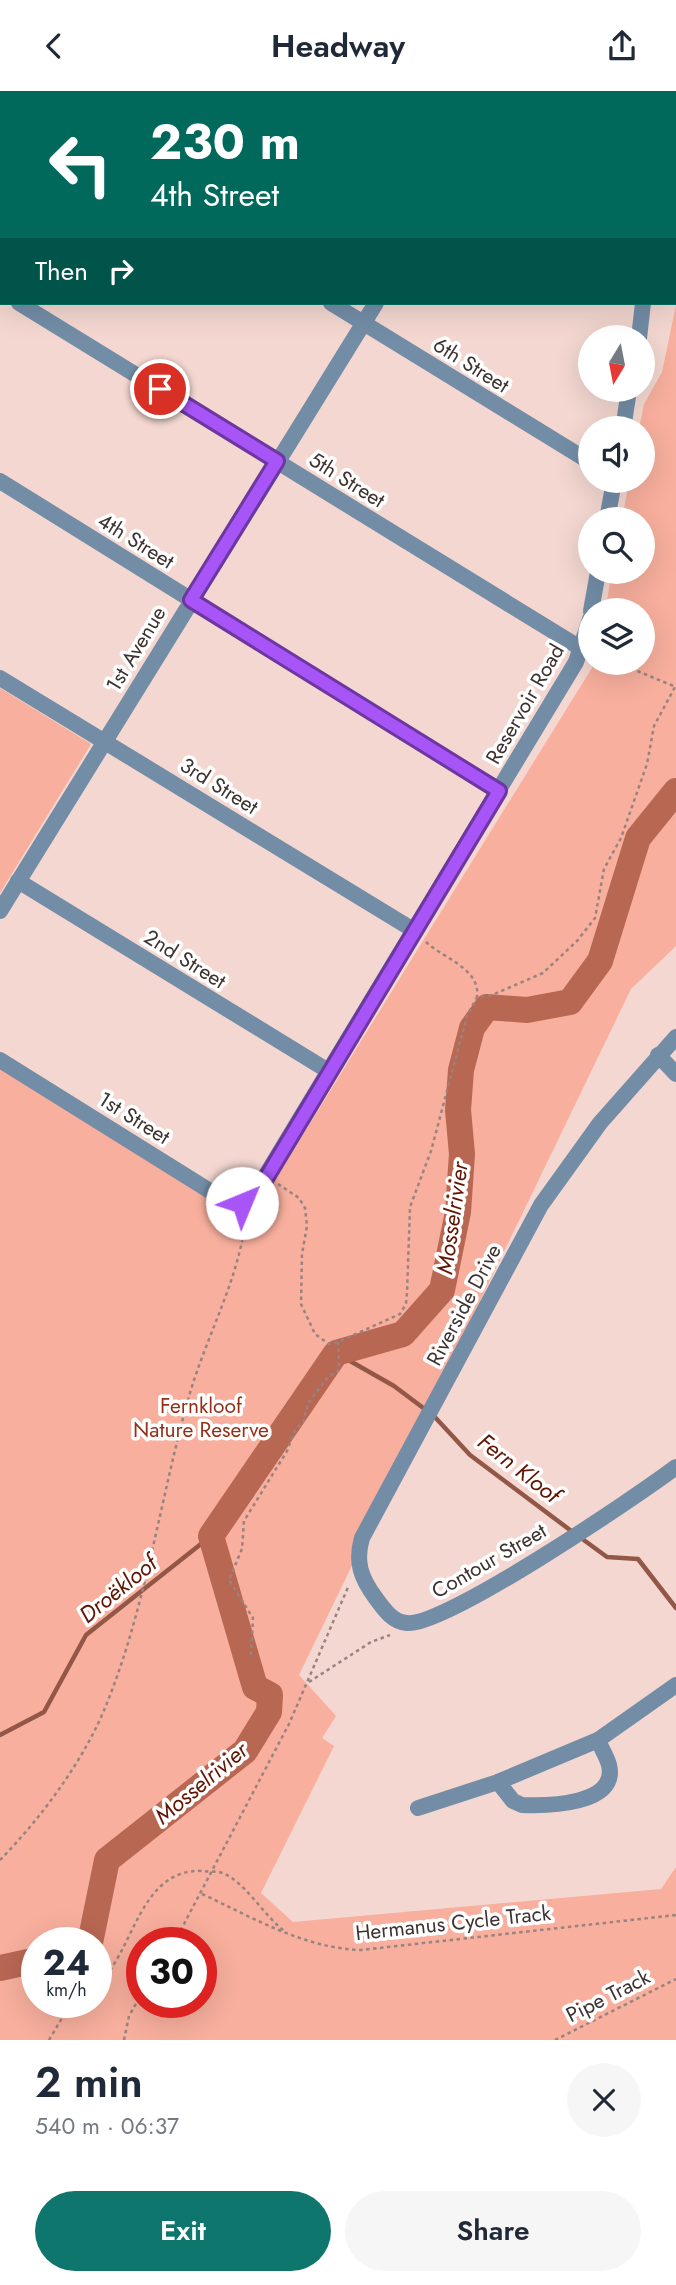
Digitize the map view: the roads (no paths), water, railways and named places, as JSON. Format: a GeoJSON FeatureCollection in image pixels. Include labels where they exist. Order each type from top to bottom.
{"type":"FeatureCollection","features":[{"type":"Feature","properties":{"kind":"street","name":"5th Street"},"geometry":{"type":"LineString","coordinates":[[22,305],[578,647]]}},
{"type":"Feature","properties":{"kind":"street","name":"6th Street"},"geometry":{"type":"LineString","coordinates":[[334,305],[578,455]]}},
{"type":"Feature","properties":{"kind":"street","name":"1st Avenue"},"geometry":{"type":"LineString","coordinates":[[0,911],[375,305]]}},
{"type":"Feature","properties":{"kind":"street"},"geometry":{"type":"LineString","coordinates":[[641,325],[644,305]]}},
{"type":"Feature","properties":{"kind":"street","name":"4th Street"},"geometry":{"type":"LineString","coordinates":[[0,481],[499,791]]}},
{"type":"Feature","properties":{"kind":"street","name":"Reservoir Road"},"geometry":{"type":"LineString","coordinates":[[248,1201],[266,1178],[578,656]]}},
{"type":"Feature","properties":{"kind":"street","name":"3rd Street"},"geometry":{"type":"LineString","coordinates":[[0,678],[415,931]]}},
{"type":"Feature","properties":{"kind":"street","name":"2nd Street"},"geometry":{"type":"LineString","coordinates":[[18,881],[330,1072]]}},
{"type":"Feature","properties":{"kind":"street","name":"Riverside Drive"},"geometry":{"type":"LineString","coordinates":[[388,1615],[363,1580],[359,1564],[362,1538],[548,1194],[600,1123],[676,1037]]}},
{"type":"Feature","properties":{"kind":"street"},"geometry":{"type":"LineString","coordinates":[[658,1055],[676,1074]]}},
{"type":"Feature","properties":{"kind":"street","name":"1st Street"},"geometry":{"type":"LineString","coordinates":[[0,1060],[226,1201],[248,1201]]}},
{"type":"Feature","properties":{"kind":"street","name":"Contour Street"},"geometry":{"type":"LineString","coordinates":[[388,1615],[405,1623],[426,1622],[513,1574],[676,1467]]}},
{"type":"Feature","properties":{"kind":"street"},"geometry":{"type":"LineString","coordinates":[[418,1808],[498,1782],[598,1740],[676,1685]]}},
{"type":"Feature","properties":{"kind":"street"},"geometry":{"type":"LineString","coordinates":[[498,1782],[513,1801],[522,1805],[590,1799],[601,1792],[609,1779],[610,1766],[598,1740]]}},
{"type":"Feature","properties":{"kind":"waterway","name":"Mosselrivier"},"geometry":{"type":"LineString","coordinates":[[93,1927],[107,1860],[245,1751],[269,1712],[270,1695],[255,1687],[211,1536],[336,1353],[403,1334],[442,1290],[458,1212],[462,1154],[458,1110],[461,1070],[472,1028],[487,1007],[527,1010],[570,1002],[600,961],[638,838],[676,791]]}},
{"type":"Feature","properties":{"kind":"waterway","name":"Fern Kloof"},"geometry":{"type":"LineString","coordinates":[[336,1353],[394,1386],[426,1410]]}},
{"type":"Feature","properties":{"kind":"waterway","name":"Fern Kloof"},"geometry":{"type":"LineString","coordinates":[[433,1415],[470,1455],[574,1533]]}},
{"type":"Feature","properties":{"kind":"waterway","name":"Droëkloof"},"geometry":{"type":"LineString","coordinates":[[0,1735],[44,1712],[86,1635],[211,1536]]}},
{"type":"Feature","properties":{"kind":"waterway","name":"Fern Kloof"},"geometry":{"type":"LineString","coordinates":[[581,1538],[607,1557],[638,1559],[676,1608]]}},
{"type":"Feature","properties":{"kind":"waterway","name":"Mosselrivier"},"geometry":{"type":"LineString","coordinates":[[0,1968],[21,1963]]}},
{"type":"Feature","properties":{"kind":"park label","name":"Fernkloof Nature Reserve"},"geometry":{"type":"Point","coordinates":[201,1418]}}]}
